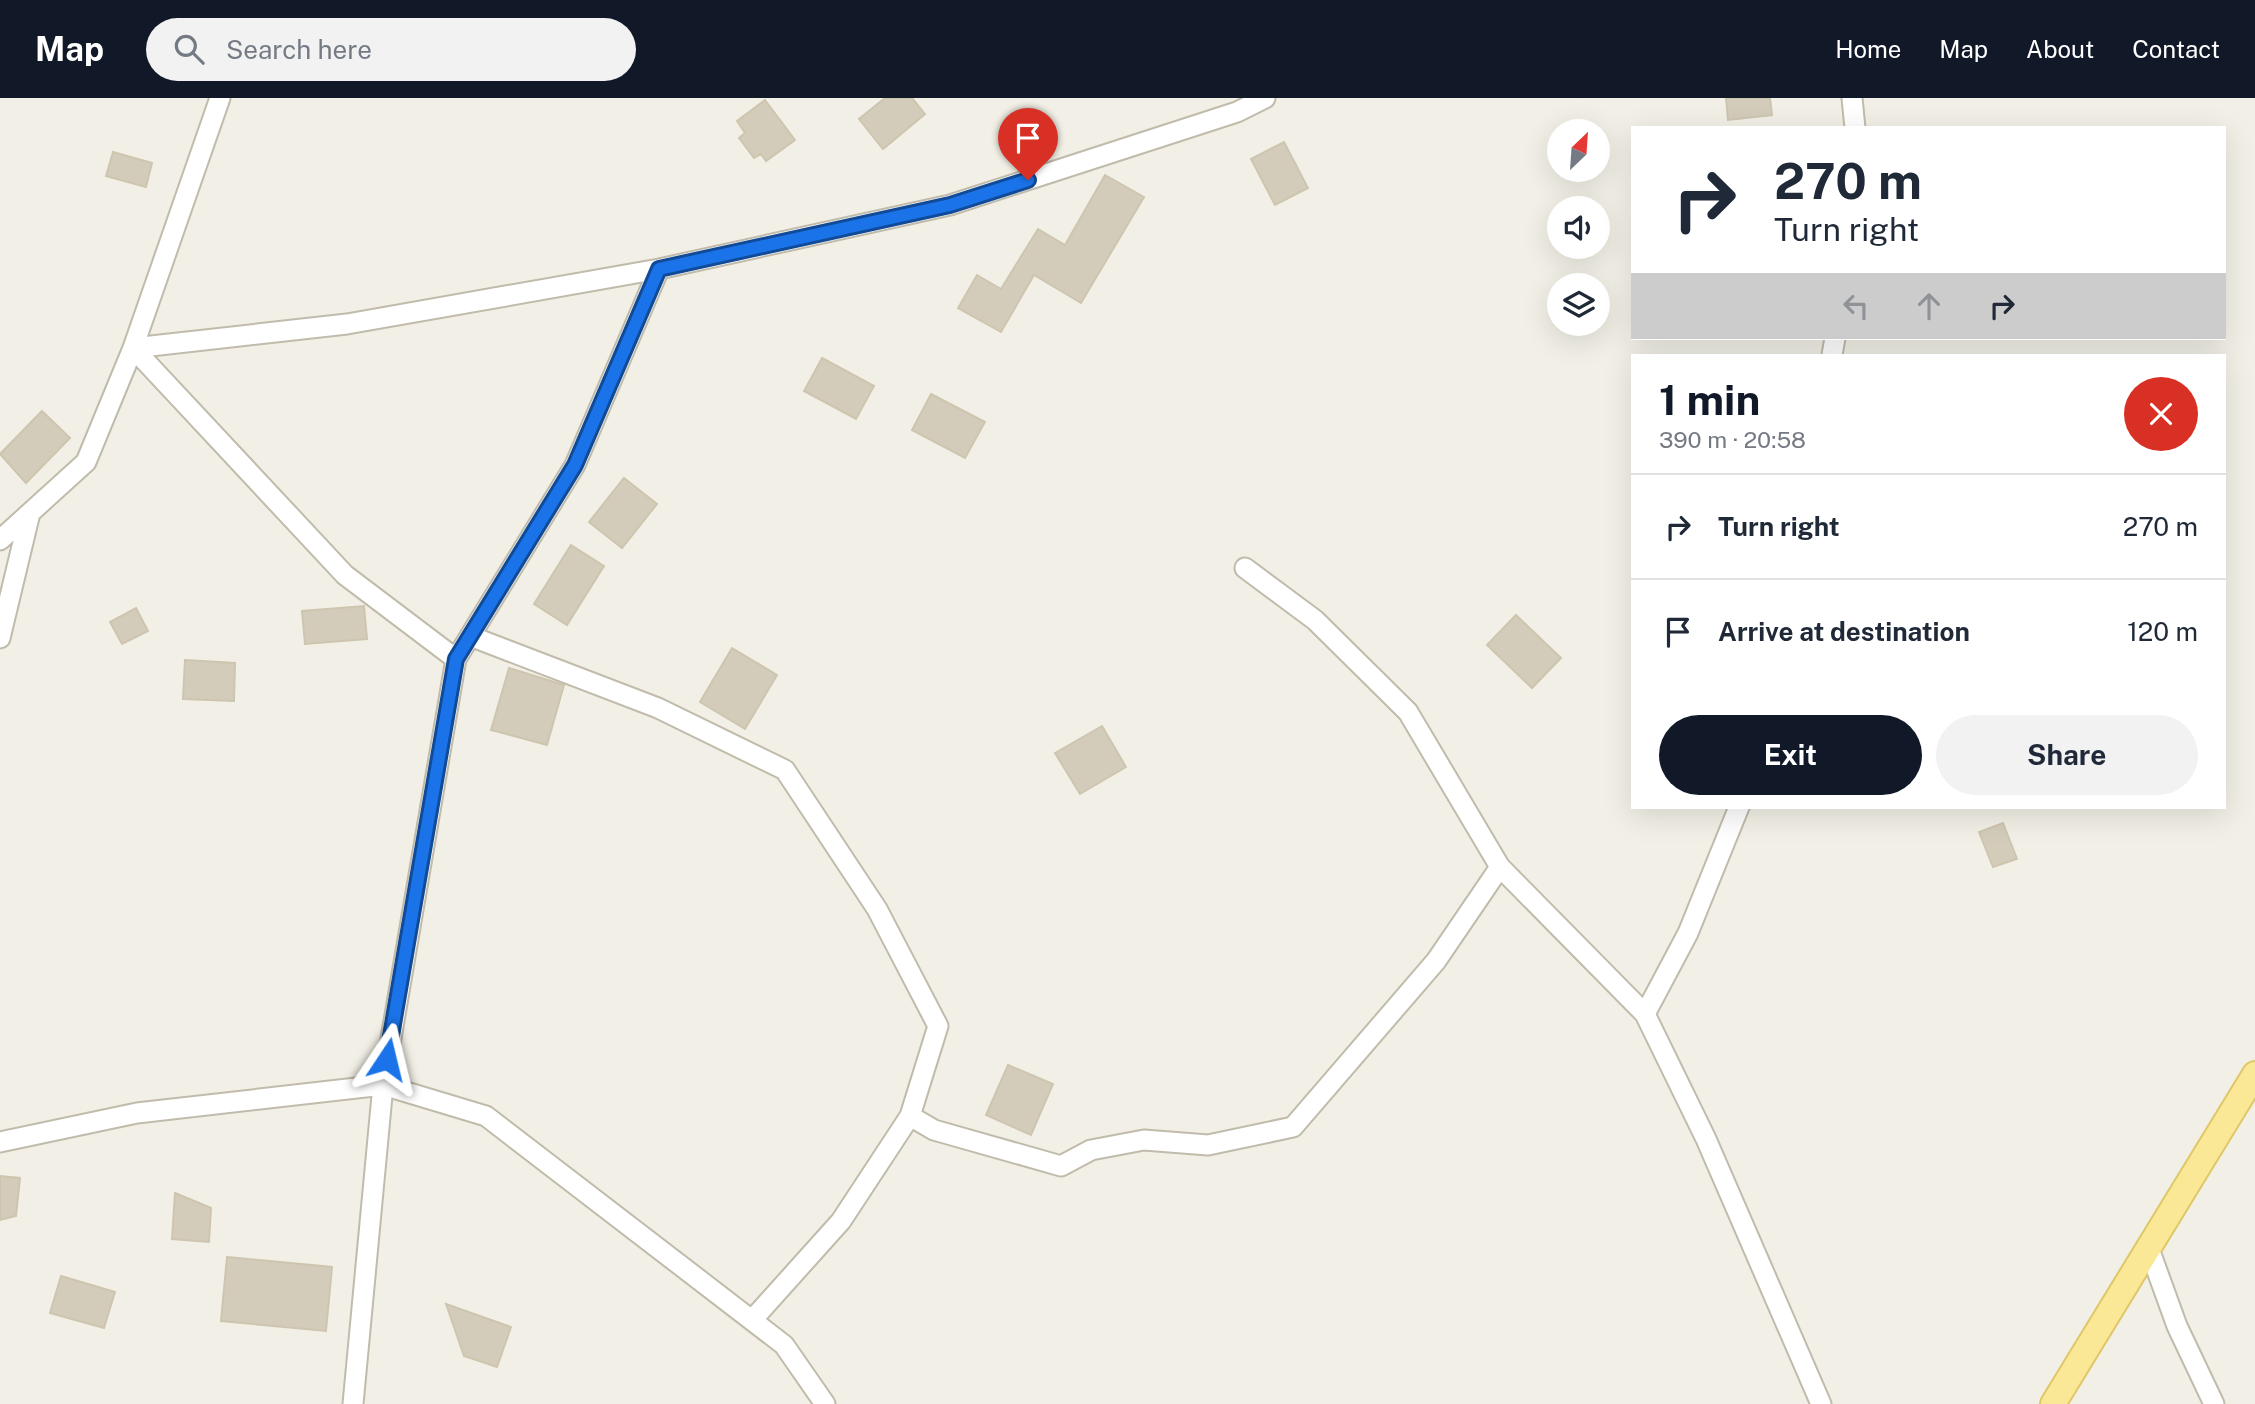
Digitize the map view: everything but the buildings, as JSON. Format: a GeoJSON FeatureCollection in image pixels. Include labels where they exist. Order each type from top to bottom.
{"type":"FeatureCollection","features":[{"type":"Feature","properties":{"kind":"main road"},"geometry":{"type":"LineString","coordinates":[[2053,1404],[2255,1074]]}},
{"type":"Feature","properties":{"kind":"street"},"geometry":{"type":"LineString","coordinates":[[0,540],[86,462],[133,348],[220,98]]}},
{"type":"Feature","properties":{"kind":"street"},"geometry":{"type":"LineString","coordinates":[[133,348],[347,324],[659,269],[950,205],[1237,112],[1265,98]]}},
{"type":"Feature","properties":{"kind":"street"},"geometry":{"type":"LineString","coordinates":[[1852,98],[1855,126]]}},
{"type":"Feature","properties":{"kind":"street"},"geometry":{"type":"LineString","coordinates":[[353,1404],[383,1085],[456,659],[575,465],[659,269]]}},
{"type":"Feature","properties":{"kind":"street"},"geometry":{"type":"LineString","coordinates":[[133,348],[345,575],[456,659]]}},
{"type":"Feature","properties":{"kind":"street"},"geometry":{"type":"LineString","coordinates":[[0,638],[30,513]]}},
{"type":"Feature","properties":{"kind":"street"},"geometry":{"type":"LineString","coordinates":[[1245,568],[1315,620],[1408,712],[1500,867],[1645,1014],[1706,1139],[1821,1404]]}},
{"type":"Feature","properties":{"kind":"street"},"geometry":{"type":"LineString","coordinates":[[470,636],[658,708],[785,770],[877,909],[938,1026],[910,1116],[841,1221],[753,1319]]}},
{"type":"Feature","properties":{"kind":"street"},"geometry":{"type":"LineString","coordinates":[[1645,1014],[1688,933],[1738,809]]}},
{"type":"Feature","properties":{"kind":"street"},"geometry":{"type":"LineString","coordinates":[[910,1116],[934,1130],[1061,1166],[1091,1150],[1143,1140],[1208,1145],[1293,1127],[1436,961],[1500,867]]}},
{"type":"Feature","properties":{"kind":"street"},"geometry":{"type":"LineString","coordinates":[[0,1142],[137,1113],[383,1085],[486,1116],[784,1345],[825,1404]]}},
{"type":"Feature","properties":{"kind":"street"},"geometry":{"type":"LineString","coordinates":[[2148,1246],[2177,1326],[2214,1404]]}},
{"type":"Feature","properties":{"kind":"route"},"geometry":{"type":"LineString","coordinates":[[387,1059],[456,659],[575,465],[659,269],[950,205],[1028,180]]}}]}
